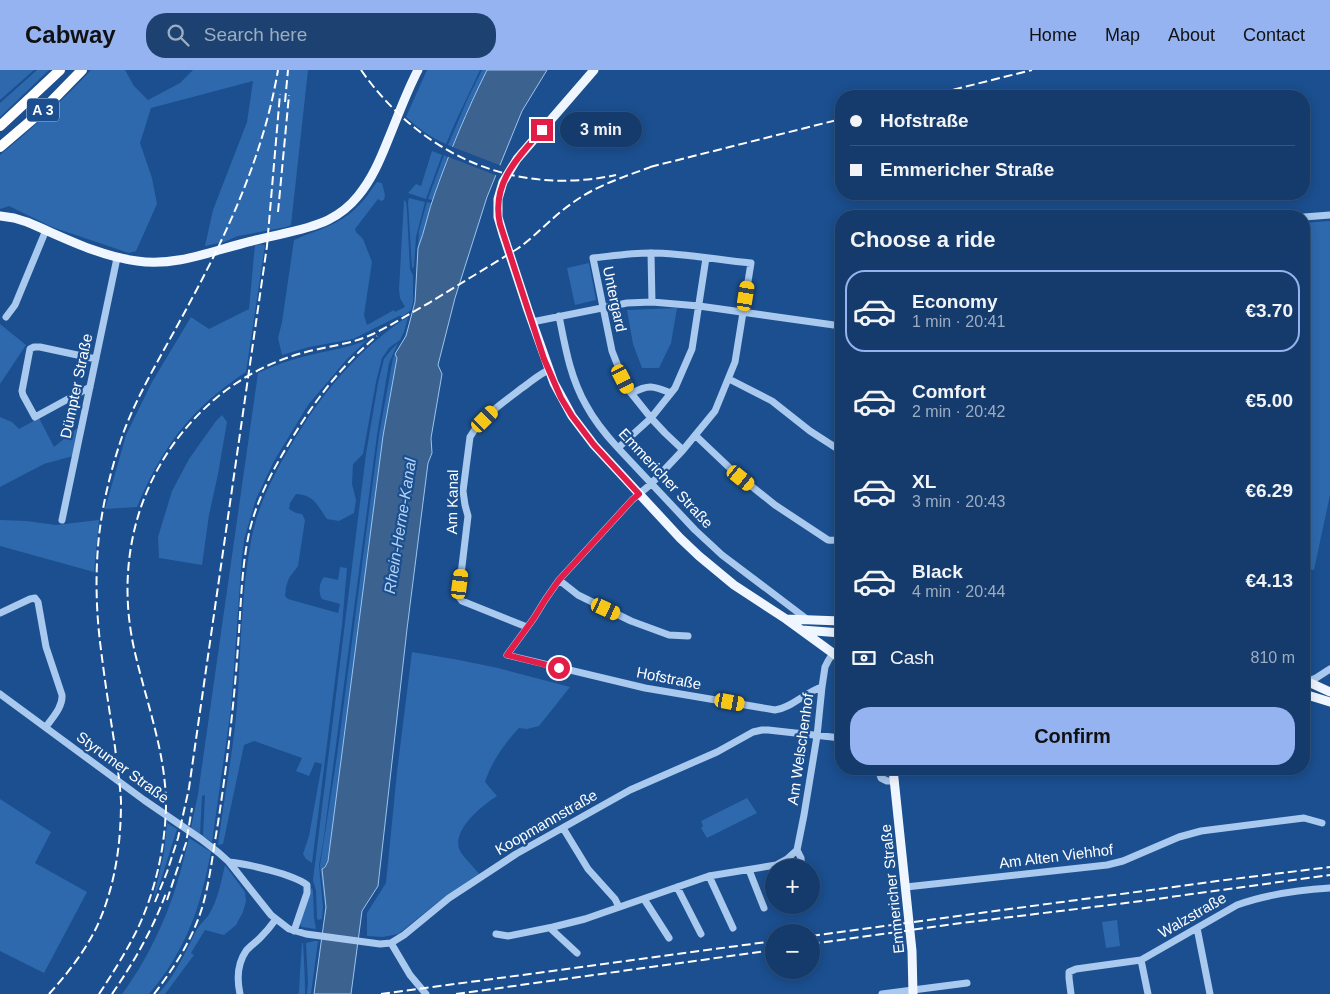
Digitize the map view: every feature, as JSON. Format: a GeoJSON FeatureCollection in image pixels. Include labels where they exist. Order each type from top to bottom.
{"type":"FeatureCollection","features":[{"type":"Feature","properties":{"kind":"highway","name":"A 3"},"geometry":{"type":"LineString","coordinates":[[0,126],[60,70]]}},
{"type":"Feature","properties":{"kind":"highway","name":"A 3"},"geometry":{"type":"LineString","coordinates":[[0,139],[36,108],[74,70]]}},
{"type":"Feature","properties":{"kind":"highway","name":"A 3"},"geometry":{"type":"LineString","coordinates":[[0,147],[41,112],[82,70]]}},
{"type":"Feature","properties":{"kind":"main road"},"geometry":{"type":"LineString","coordinates":[[0,216],[14,218],[105,255],[139,262],[157,263],[187,259],[326,221],[341,212],[359,195],[377,167],[418,70]]}},
{"type":"Feature","properties":{"kind":"main road","name":"Emmericher Straße"},"geometry":{"type":"LineString","coordinates":[[594,70],[517,159],[506,175],[500,190],[498,209],[500,224],[549,370],[561,398],[594,445],[680,538],[717,572],[746,593],[791,618],[802,630],[833,653]]}},
{"type":"Feature","properties":{"kind":"main road"},"geometry":{"type":"LineString","coordinates":[[791,618],[835,621]]}},
{"type":"Feature","properties":{"kind":"main road"},"geometry":{"type":"LineString","coordinates":[[808,620],[803,622],[802,630],[835,633]]}},
{"type":"Feature","properties":{"kind":"main road"},"geometry":{"type":"LineString","coordinates":[[1310,681],[1316,682],[1330,692]]}},
{"type":"Feature","properties":{"kind":"main road"},"geometry":{"type":"LineString","coordinates":[[1310,696],[1330,702]]}},
{"type":"Feature","properties":{"kind":"main road","name":"Emmericher Straße"},"geometry":{"type":"LineString","coordinates":[[894,775],[906,887],[914,992]]}},
{"type":"Feature","properties":{"kind":"street"},"geometry":{"type":"LineString","coordinates":[[1310,217],[1330,215]]}},
{"type":"Feature","properties":{"kind":"street"},"geometry":{"type":"LineString","coordinates":[[6,316],[16,305],[46,230]]}},
{"type":"Feature","properties":{"kind":"street"},"geometry":{"type":"LineString","coordinates":[[651,253],[652,302]]}},
{"type":"Feature","properties":{"kind":"street","name":"Untergard"},"geometry":{"type":"LineString","coordinates":[[684,450],[651,418],[627,388],[612,351],[592,258],[651,253],[751,263],[743,312]]}},
{"type":"Feature","properties":{"kind":"street","name":"Dümpter Straße"},"geometry":{"type":"LineString","coordinates":[[62,520],[117,258]]}},
{"type":"Feature","properties":{"kind":"street"},"geometry":{"type":"LineString","coordinates":[[618,448],[651,418],[675,388],[692,349],[706,258]]}},
{"type":"Feature","properties":{"kind":"street"},"geometry":{"type":"LineString","coordinates":[[532,322],[627,303],[652,302],[699,306],[835,325]]}},
{"type":"Feature","properties":{"kind":"street"},"geometry":{"type":"LineString","coordinates":[[528,627],[559,580],[632,500],[651,484],[684,450],[715,411],[736,362],[743,312]]}},
{"type":"Feature","properties":{"kind":"street","name":"Emmericher Straße"},"geometry":{"type":"LineString","coordinates":[[558,316],[572,374],[585,404],[606,434],[695,530],[791,618]]}},
{"type":"Feature","properties":{"kind":"street"},"geometry":{"type":"LineString","coordinates":[[90,387],[35,417],[22,391],[30,349],[34,347],[96,359]]}},
{"type":"Feature","properties":{"kind":"street","name":"Am Kanal"},"geometry":{"type":"LineString","coordinates":[[528,627],[462,601],[460,597],[468,516],[463,491],[470,437],[474,429],[496,408],[540,374],[549,370]]}},
{"type":"Feature","properties":{"kind":"street"},"geometry":{"type":"LineString","coordinates":[[729,379],[772,401],[810,431],[835,447]]}},
{"type":"Feature","properties":{"kind":"street"},"geometry":{"type":"LineString","coordinates":[[632,393],[643,387],[652,386],[671,393]]}},
{"type":"Feature","properties":{"kind":"street"},"geometry":{"type":"LineString","coordinates":[[696,436],[735,473],[774,505],[828,540],[835,540]]}},
{"type":"Feature","properties":{"kind":"street"},"geometry":{"type":"LineString","coordinates":[[559,580],[578,595],[631,621],[669,635],[688,636]]}},
{"type":"Feature","properties":{"kind":"street"},"geometry":{"type":"LineString","coordinates":[[0,613],[35,598],[38,602],[46,647],[63,701],[46,727]]}},
{"type":"Feature","properties":{"kind":"street","name":"Hofstraße"},"geometry":{"type":"LineString","coordinates":[[528,627],[507,655],[646,688],[775,710],[782,709],[812,690],[822,687]]}},
{"type":"Feature","properties":{"kind":"street","name":"Am Welschenhof"},"geometry":{"type":"LineString","coordinates":[[801,859],[797,850],[817,736],[822,687],[826,664],[833,653]]}},
{"type":"Feature","properties":{"kind":"street"},"geometry":{"type":"LineString","coordinates":[[1316,682],[1330,669]]}},
{"type":"Feature","properties":{"kind":"street","name":"Styrumer Straße"},"geometry":{"type":"LineString","coordinates":[[0,694],[201,839],[229,862],[273,917]]}},
{"type":"Feature","properties":{"kind":"street","name":"Koopmannstraße"},"geometry":{"type":"LineString","coordinates":[[391,943],[404,935],[450,897],[516,854],[630,790],[717,752],[753,732],[768,730],[835,738]]}},
{"type":"Feature","properties":{"kind":"street"},"geometry":{"type":"LineString","coordinates":[[880,775],[881,778],[887,781],[894,781]]}},
{"type":"Feature","properties":{"kind":"street","name":"Am Alten Viehhof"},"geometry":{"type":"LineString","coordinates":[[906,887],[1107,865],[1123,861],[1179,837],[1201,831],[1304,818],[1322,823]]}},
{"type":"Feature","properties":{"kind":"street"},"geometry":{"type":"LineString","coordinates":[[563,828],[588,869],[615,899],[619,907]]}},
{"type":"Feature","properties":{"kind":"street"},"geometry":{"type":"LineString","coordinates":[[496,934],[508,936],[584,919],[710,876],[776,864],[787,859],[797,850]]}},
{"type":"Feature","properties":{"kind":"street","name":"Styrumer Straße"},"geometry":{"type":"LineString","coordinates":[[229,862],[245,864],[307,884],[307,893],[294,931]]}},
{"type":"Feature","properties":{"kind":"street"},"geometry":{"type":"LineString","coordinates":[[749,870],[764,908]]}},
{"type":"Feature","properties":{"kind":"street"},"geometry":{"type":"LineString","coordinates":[[710,876],[733,928]]}},
{"type":"Feature","properties":{"kind":"street"},"geometry":{"type":"LineString","coordinates":[[678,887],[701,934]]}},
{"type":"Feature","properties":{"kind":"street","name":"Walzstraße"},"geometry":{"type":"LineString","coordinates":[[1071,994],[1070,972],[1076,969],[1141,960],[1237,905],[1262,897],[1330,888]]}},
{"type":"Feature","properties":{"kind":"street"},"geometry":{"type":"LineString","coordinates":[[644,898],[668,938]]}},
{"type":"Feature","properties":{"kind":"street"},"geometry":{"type":"LineString","coordinates":[[240,994],[238,978],[241,960],[252,944],[260,939],[273,917],[294,931],[315,936],[380,944],[391,943],[410,975],[426,994]]}},
{"type":"Feature","properties":{"kind":"street"},"geometry":{"type":"LineString","coordinates":[[550,928],[577,953]]}},
{"type":"Feature","properties":{"kind":"street"},"geometry":{"type":"LineString","coordinates":[[1197,928],[1210,994]]}},
{"type":"Feature","properties":{"kind":"street"},"geometry":{"type":"LineString","coordinates":[[1141,960],[1148,994]]}},
{"type":"Feature","properties":{"kind":"street"},"geometry":{"type":"LineString","coordinates":[[882,994],[914,992],[967,983]]}},
{"type":"Feature","properties":{"kind":"shaded area"},"geometry":{"type":"Polygon","coordinates":[[[0,70],[34,70],[0,100],[0,70]]]}},
{"type":"Feature","properties":{"kind":"shaded area"},"geometry":{"type":"Polygon","coordinates":[[[37,70],[49,70],[0,117],[0,103],[37,70]]]}},
{"type":"Feature","properties":{"kind":"shaded area"},"geometry":{"type":"Polygon","coordinates":[[[91,70],[125,70],[134,86],[148,100],[180,83],[193,70],[308,70],[291,225],[238,236],[224,242],[205,246],[213,210],[247,122],[253,81],[151,108],[140,143],[152,178],[157,204],[136,251],[129,253],[52,227],[9,206],[0,209],[0,155],[47,114],[91,70]]]}},
{"type":"Feature","properties":{"kind":"shaded area"},"geometry":{"type":"Polygon","coordinates":[[[427,70],[480,70],[446,144],[435,139],[406,117],[427,70]]]}},
{"type":"Feature","properties":{"kind":"shaded area"},"geometry":{"type":"Polygon","coordinates":[[[482,70],[487,70],[452,147],[448,145],[482,70]]]}},
{"type":"Feature","properties":{"kind":"shaded area"},"geometry":{"type":"Polygon","coordinates":[[[432,151],[442,155],[426,199],[408,193],[416,184],[421,186],[432,151]]]}},
{"type":"Feature","properties":{"kind":"shaded area"},"geometry":{"type":"Polygon","coordinates":[[[444,155],[448,157],[432,200],[428,199],[444,155]]]}},
{"type":"Feature","properties":{"kind":"shaded area"},"geometry":{"type":"Polygon","coordinates":[[[377,182],[382,183],[385,195],[384,200],[378,199],[355,229],[363,239],[372,262],[364,315],[367,325],[394,310],[395,312],[405,307],[400,298],[399,289],[404,200],[407,211],[410,269],[413,275],[413,302],[411,310],[403,316],[399,316],[353,339],[309,347],[282,355],[278,338],[294,240],[343,218],[360,204],[377,182]]]}},
{"type":"Feature","properties":{"kind":"shaded area"},"geometry":{"type":"Polygon","coordinates":[[[409,198],[425,202],[416,237],[414,266],[412,269],[408,202],[409,198]]]}},
{"type":"Feature","properties":{"kind":"shaded area"},"geometry":{"type":"Polygon","coordinates":[[[427,202],[431,203],[418,248],[419,231],[427,202]]]}},
{"type":"Feature","properties":{"kind":"shaded area"},"geometry":{"type":"Polygon","coordinates":[[[1330,221],[1330,495],[1314,570],[1310,569],[1310,223],[1330,221]]]}},
{"type":"Feature","properties":{"kind":"shaded area"},"geometry":{"type":"Polygon","coordinates":[[[255,244],[265,245],[246,372],[209,400],[180,430],[157,466],[137,507],[105,509],[126,435],[152,382],[191,317],[209,329],[249,309],[255,244]]]}},
{"type":"Feature","properties":{"kind":"shaded area"},"geometry":{"type":"Polygon","coordinates":[[[589,263],[596,300],[575,305],[567,268],[589,263]]]}},
{"type":"Feature","properties":{"kind":"shaded area"},"geometry":{"type":"Polygon","coordinates":[[[677,308],[671,343],[659,368],[642,368],[633,344],[627,310],[677,308]]]}},
{"type":"Feature","properties":{"kind":"shaded area"},"geometry":{"type":"Polygon","coordinates":[[[408,317],[400,340],[389,348],[382,358],[363,454],[353,464],[352,484],[356,500],[354,513],[339,521],[327,519],[318,505],[307,496],[296,494],[290,503],[289,509],[302,514],[305,520],[298,566],[289,578],[285,596],[288,599],[338,613],[340,604],[322,599],[320,585],[324,577],[338,580],[340,567],[347,568],[342,625],[312,863],[303,854],[309,836],[322,764],[315,762],[309,776],[296,771],[302,758],[254,741],[244,745],[223,844],[218,845],[237,706],[243,602],[248,561],[251,541],[261,504],[290,447],[326,392],[372,344],[408,317]]]}},
{"type":"Feature","properties":{"kind":"shaded area"},"geometry":{"type":"Polygon","coordinates":[[[411,317],[406,336],[396,354],[397,358],[383,436],[328,861],[322,869],[326,907],[324,920],[325,907],[320,865],[337,756],[379,435],[393,358],[405,336],[411,317]]]}},
{"type":"Feature","properties":{"kind":"shaded area"},"geometry":{"type":"Polygon","coordinates":[[[0,324],[26,345],[0,384],[0,324]]]}},
{"type":"Feature","properties":{"kind":"shaded area"},"geometry":{"type":"Polygon","coordinates":[[[367,340],[347,359],[308,405],[274,461],[256,499],[244,540],[231,708],[212,842],[203,836],[205,795],[202,796],[200,834],[191,828],[198,794],[258,373],[290,360],[367,340]]]}},
{"type":"Feature","properties":{"kind":"shaded area"},"geometry":{"type":"Polygon","coordinates":[[[398,343],[389,363],[377,435],[319,865],[323,907],[322,919],[318,920],[316,891],[313,880],[366,454],[384,359],[398,343]]]}},
{"type":"Feature","properties":{"kind":"shaded area"},"geometry":{"type":"Polygon","coordinates":[[[222,415],[227,422],[209,515],[202,565],[159,558],[158,537],[172,491],[189,459],[222,415]]]}},
{"type":"Feature","properties":{"kind":"shaded area"},"geometry":{"type":"Polygon","coordinates":[[[0,417],[12,422],[19,429],[39,418],[54,447],[79,427],[73,456],[44,464],[0,487],[0,417]]]}},
{"type":"Feature","properties":{"kind":"shaded area"},"geometry":{"type":"Polygon","coordinates":[[[0,520],[56,525],[99,520],[94,572],[0,546],[0,520]]]}},
{"type":"Feature","properties":{"kind":"shaded area"},"geometry":{"type":"Polygon","coordinates":[[[412,652],[498,668],[570,687],[539,726],[527,729],[519,728],[503,747],[491,767],[485,782],[497,796],[470,818],[460,833],[458,841],[459,849],[479,874],[447,895],[398,934],[383,937],[367,936],[367,913],[386,883],[412,652]]]}},
{"type":"Feature","properties":{"kind":"shaded area"},"geometry":{"type":"Polygon","coordinates":[[[747,798],[757,813],[707,838],[701,828],[703,826],[701,821],[747,798]]]}},
{"type":"Feature","properties":{"kind":"shaded area"},"geometry":{"type":"Polygon","coordinates":[[[0,799],[51,832],[35,863],[87,892],[44,973],[0,951],[0,799]]]}},
{"type":"Feature","properties":{"kind":"shaded area"},"geometry":{"type":"Polygon","coordinates":[[[167,823],[177,829],[153,900],[164,853],[167,823]]]}},
{"type":"Feature","properties":{"kind":"shaded area"},"geometry":{"type":"Polygon","coordinates":[[[189,838],[211,852],[198,905],[182,946],[167,971],[149,994],[122,994],[139,969],[161,926],[173,897],[189,838]]]}},
{"type":"Feature","properties":{"kind":"shaded area"},"geometry":{"type":"Polygon","coordinates":[[[225,865],[245,892],[246,901],[243,912],[236,925],[224,935],[205,930],[191,953],[194,955],[165,994],[158,994],[175,972],[197,929],[208,916],[219,891],[225,865]]]}},
{"type":"Feature","properties":{"kind":"shaded area"},"geometry":{"type":"Polygon","coordinates":[[[312,888],[316,929],[302,927],[300,924],[312,888]]]}},
{"type":"Feature","properties":{"kind":"shaded area"},"geometry":{"type":"Polygon","coordinates":[[[1117,920],[1120,946],[1106,948],[1102,922],[1117,920]]]}},
{"type":"Feature","properties":{"kind":"shaded area"},"geometry":{"type":"Polygon","coordinates":[[[318,941],[311,994],[307,994],[306,943],[318,941]]]}},
{"type":"Feature","properties":{"kind":"shaded area"},"geometry":{"type":"Polygon","coordinates":[[[302,943],[305,994],[297,994],[299,993],[302,943]]]}},
{"type":"Feature","properties":{"kind":"water","name":"Rhein-Herne-Kanal"},"geometry":{"type":"Polygon","coordinates":[[[487,70],[547,70],[522,111],[487,197],[455,298],[438,365],[442,374],[431,438],[432,453],[428,463],[407,629],[378,886],[362,911],[351,994],[314,994],[326,907],[322,869],[328,861],[383,436],[397,358],[395,354],[406,336],[415,302],[418,248],[433,200],[459,131],[487,70]]]}},
{"type":"Feature","properties":{"kind":"pier"},"geometry":{"type":"Polygon","coordinates":[[[450,146],[502,166],[498,176],[446,156],[450,146]]]}},
{"type":"Feature","properties":{"kind":"railway"},"geometry":{"type":"LineString","coordinates":[[49,994],[78,958],[91,938],[101,917],[114,875],[119,846],[121,794],[101,650],[97,593],[99,536],[109,483],[124,431],[131,415],[218,248],[243,190],[264,131],[278,70]]}},
{"type":"Feature","properties":{"kind":"railway"},"geometry":{"type":"LineString","coordinates":[[285,102],[288,70]]}},
{"type":"Feature","properties":{"kind":"railway"},"geometry":{"type":"LineString","coordinates":[[361,70],[385,100],[411,125],[440,146],[472,162],[506,174],[541,180],[578,180],[616,175]]}},
{"type":"Feature","properties":{"kind":"railway"},"geometry":{"type":"LineString","coordinates":[[952,90],[1032,70]]}},
{"type":"Feature","properties":{"kind":"railway"},"geometry":{"type":"LineString","coordinates":[[155,902],[178,838],[189,788],[267,246],[280,94]]}},
{"type":"Feature","properties":{"kind":"railway"},"geometry":{"type":"LineString","coordinates":[[278,212],[289,95]]}},
{"type":"Feature","properties":{"kind":"railway"},"geometry":{"type":"LineString","coordinates":[[650,167],[835,121]]}},
{"type":"Feature","properties":{"kind":"railway"},"geometry":{"type":"LineString","coordinates":[[99,994],[128,946],[143,916],[154,885],[164,838],[166,806],[163,768],[156,731],[136,657],[129,621],[128,585],[130,550],[138,516],[150,484],[167,453],[189,425],[215,399],[247,377],[294,355],[357,340],[380,330],[429,303],[517,249],[564,209],[591,191],[656,165]]}},
{"type":"Feature","properties":{"kind":"railway"},"geometry":{"type":"LineString","coordinates":[[154,994],[169,974],[188,942],[198,920],[207,887],[230,734],[245,558],[256,508],[279,459],[315,403],[350,361],[377,336]]}},
{"type":"Feature","properties":{"kind":"railway"},"geometry":{"type":"LineString","coordinates":[[167,900],[186,843],[192,808]]}},
{"type":"Feature","properties":{"kind":"railway"},"geometry":{"type":"LineString","coordinates":[[820,935],[1330,867]]}},
{"type":"Feature","properties":{"kind":"railway"},"geometry":{"type":"LineString","coordinates":[[820,943],[1330,875]]}},
{"type":"Feature","properties":{"kind":"railway"},"geometry":{"type":"LineString","coordinates":[[112,994],[142,945],[166,893]]}},
{"type":"Feature","properties":{"kind":"railway"},"geometry":{"type":"LineString","coordinates":[[381,994],[765,942]]}},
{"type":"Feature","properties":{"kind":"railway"},"geometry":{"type":"LineString","coordinates":[[456,994],[765,951]]}},
{"type":"Feature","properties":{"kind":"route"},"geometry":{"type":"LineString","coordinates":[[542,130],[517,159],[503,182],[498,199],[500,224],[544,359],[561,398],[594,445],[639,494],[559,580],[507,655],[559,668]]}}]}
